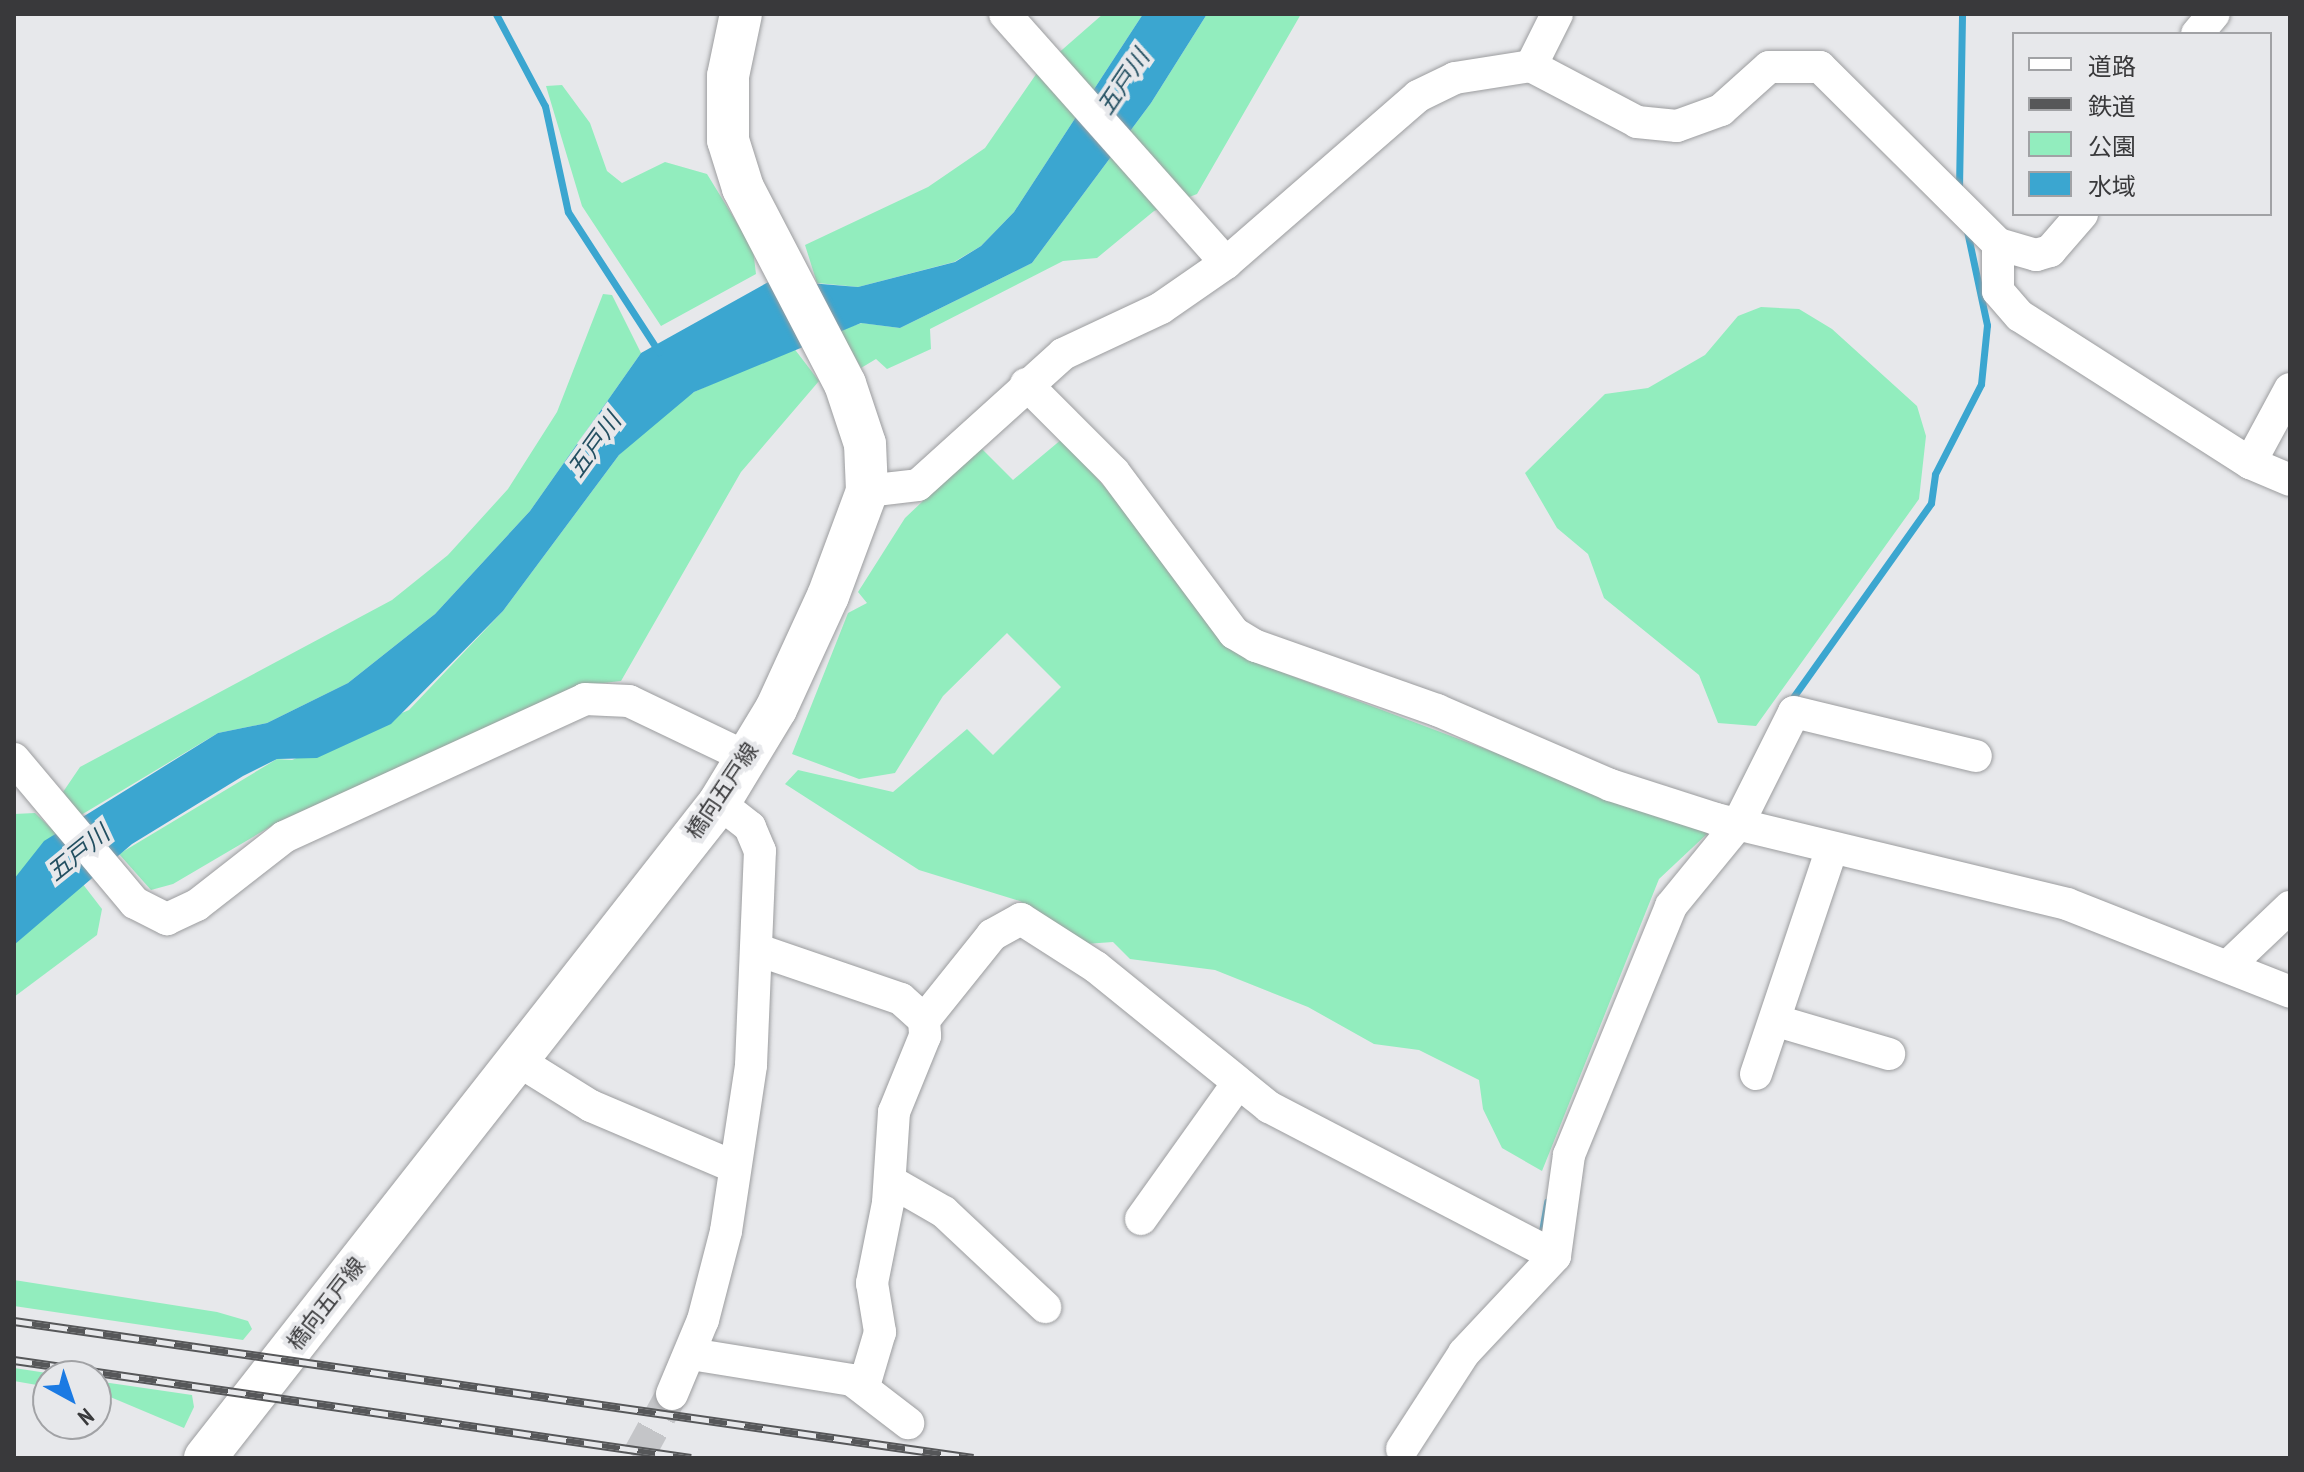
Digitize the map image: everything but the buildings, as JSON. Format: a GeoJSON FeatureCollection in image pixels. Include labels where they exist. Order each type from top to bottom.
{"type":"FeatureCollection","features":[{"type":"Feature","properties":{"kind":"main road","name":"橋向五戸線"},"geometry":{"type":"LineString","coordinates":[[205,1458],[719,803],[822,610],[867,491],[865,444],[845,384],[773,239],[743,188],[728,140],[728,76],[741,14]]}},
{"type":"Feature","properties":{"kind":"street"},"geometry":{"type":"LineString","coordinates":[[1005,14],[1044,51],[1226,263]]}},
{"type":"Feature","properties":{"kind":"street"},"geometry":{"type":"LineString","coordinates":[[1531,66],[1557,14]]}},
{"type":"Feature","properties":{"kind":"street"},"geometry":{"type":"LineString","coordinates":[[2199,32],[2214,14]]}},
{"type":"Feature","properties":{"kind":"street"},"geometry":{"type":"LineString","coordinates":[[867,491],[918,485],[1026,384],[1063,354],[1161,308],[1226,263],[1418,96],[1455,78],[1531,66],[1624,117],[1677,126],[1721,110],[1769,67],[1820,67],[1998,244],[2036,255],[2050,251],[2080,216]]}},
{"type":"Feature","properties":{"kind":"street"},"geometry":{"type":"LineString","coordinates":[[1998,244],[1998,291],[2020,316],[2250,463],[2290,480]]}},
{"type":"Feature","properties":{"kind":"street"},"geometry":{"type":"LineString","coordinates":[[1026,384],[1114,472],[1234,633],[1610,785],[1738,824],[2067,904],[2229,965],[2290,992]]}},
{"type":"Feature","properties":{"kind":"street"},"geometry":{"type":"LineString","coordinates":[[2250,463],[2290,389]]}},
{"type":"Feature","properties":{"kind":"street"},"geometry":{"type":"LineString","coordinates":[[14,759],[135,903],[167,919],[197,905],[284,837],[585,699],[629,701],[746,757]]}},
{"type":"Feature","properties":{"kind":"street"},"geometry":{"type":"LineString","coordinates":[[1402,1449],[1464,1353],[1555,1256],[1569,1155],[1589,1099],[1671,906],[1738,824],[1794,712],[1976,756]]}},
{"type":"Feature","properties":{"kind":"street"},"geometry":{"type":"LineString","coordinates":[[672,1394],[691,1354],[735,1167],[758,950],[760,851],[750,827],[719,803]]}},
{"type":"Feature","properties":{"kind":"street"},"geometry":{"type":"LineString","coordinates":[[1756,1074],[1777,1021],[1832,848]]}},
{"type":"Feature","properties":{"kind":"street"},"geometry":{"type":"LineString","coordinates":[[2229,965],[2290,907]]}},
{"type":"Feature","properties":{"kind":"street"},"geometry":{"type":"LineString","coordinates":[[864,1386],[880,1332],[872,1283],[890,1181],[894,1112],[925,1036],[924,1020],[992,935],[1021,919],[1096,967],[1238,1083],[1324,1138],[1555,1256]]}},
{"type":"Feature","properties":{"kind":"street"},"geometry":{"type":"LineString","coordinates":[[758,950],[901,999],[924,1020]]}},
{"type":"Feature","properties":{"kind":"street"},"geometry":{"type":"LineString","coordinates":[[1777,1021],[1889,1054]]}},
{"type":"Feature","properties":{"kind":"street"},"geometry":{"type":"LineString","coordinates":[[517,1060],[591,1106],[735,1167]]}},
{"type":"Feature","properties":{"kind":"street"},"geometry":{"type":"LineString","coordinates":[[1141,1219],[1238,1083]]}},
{"type":"Feature","properties":{"kind":"street"},"geometry":{"type":"LineString","coordinates":[[890,1181],[944,1212],[1045,1307]]}},
{"type":"Feature","properties":{"kind":"street"},"geometry":{"type":"LineString","coordinates":[[691,1354],[864,1386],[908,1423]]}},
{"type":"Feature","properties":{"kind":"green space"},"geometry":{"type":"Polygon","coordinates":[[[1103,14],[1143,14],[1014,212],[981,246],[954,262],[858,287],[817,283],[805,245],[928,187],[985,148],[1039,70],[1103,14]]]}},
{"type":"Feature","properties":{"kind":"green space"},"geometry":{"type":"Polygon","coordinates":[[[1207,14],[1301,14],[1197,194],[1154,211],[1097,258],[1063,261],[930,329],[931,349],[887,369],[876,359],[861,368],[840,330],[862,323],[900,328],[1032,263],[1151,103],[1207,14]]]}},
{"type":"Feature","properties":{"kind":"green space"},"geometry":{"type":"Polygon","coordinates":[[[562,85],[590,123],[607,171],[622,183],[665,162],[707,174],[753,249],[756,274],[661,326],[582,206],[546,86],[562,85]]]}},
{"type":"Feature","properties":{"kind":"green space"},"geometry":{"type":"Polygon","coordinates":[[[603,294],[612,295],[641,353],[530,511],[435,614],[348,683],[267,723],[218,733],[81,815],[63,792],[80,767],[392,600],[448,555],[508,489],[557,412],[603,294]]]}},
{"type":"Feature","properties":{"kind":"green space"},"geometry":{"type":"Polygon","coordinates":[[[1761,307],[1799,309],[1832,329],[1917,406],[1926,436],[1919,499],[1756,726],[1718,723],[1699,675],[1604,598],[1588,554],[1557,528],[1525,473],[1605,394],[1648,388],[1705,355],[1738,316],[1761,307]]]}},
{"type":"Feature","properties":{"kind":"green space"},"geometry":{"type":"Polygon","coordinates":[[[793,347],[819,381],[741,472],[621,681],[585,685],[280,821],[173,884],[151,890],[119,854],[277,759],[292,760],[409,710],[503,611],[619,455],[658,418],[694,392],[793,347]]]}},
{"type":"Feature","properties":{"kind":"green space"},"geometry":{"type":"Polygon","coordinates":[[[1062,439],[1263,665],[1708,833],[1659,879],[1542,1171],[1502,1148],[1483,1109],[1479,1080],[1419,1050],[1374,1044],[1308,1007],[1215,970],[1130,959],[1113,942],[1085,944],[1020,901],[919,870],[785,784],[798,770],[893,792],[967,729],[993,755],[1061,687],[1007,633],[943,696],[895,773],[859,779],[792,754],[848,613],[867,603],[858,592],[905,518],[980,447],[1013,480],[1062,439]]]}},
{"type":"Feature","properties":{"kind":"green space"},"geometry":{"type":"Polygon","coordinates":[[[35,813],[56,833],[14,879],[14,814],[35,813]]]}},
{"type":"Feature","properties":{"kind":"green space"},"geometry":{"type":"Polygon","coordinates":[[[82,883],[102,909],[97,935],[14,997],[14,945],[82,883]]]}},
{"type":"Feature","properties":{"kind":"green space"},"geometry":{"type":"Polygon","coordinates":[[[14,1280],[217,1312],[248,1321],[252,1329],[243,1340],[14,1306],[14,1280]]]}},
{"type":"Feature","properties":{"kind":"green space"},"geometry":{"type":"Polygon","coordinates":[[[14,1368],[32,1371],[32,1384],[14,1381],[14,1368]]]}},
{"type":"Feature","properties":{"kind":"green space"},"geometry":{"type":"Polygon","coordinates":[[[112,1383],[192,1395],[194,1407],[184,1428],[112,1398],[112,1383]]]}},
{"type":"Feature","properties":{"kind":"water","name":"五戸川"},"geometry":{"type":"Polygon","coordinates":[[[1143,14],[1207,14],[1151,103],[1032,263],[900,328],[861,323],[694,392],[619,455],[503,611],[391,724],[317,758],[277,759],[243,776],[132,844],[14,945],[14,879],[44,841],[218,733],[267,723],[348,683],[435,614],[530,511],[641,353],[772,280],[858,287],[955,262],[981,246],[1014,212],[1143,14]]]}},
{"type":"Feature","properties":{"kind":"waterway"},"geometry":{"type":"LineString","coordinates":[[496,14],[545,106],[568,212],[659,352]]}},
{"type":"Feature","properties":{"kind":"waterway"},"geometry":{"type":"LineString","coordinates":[[1959,188],[1962,14]]}},
{"type":"Feature","properties":{"kind":"waterway"},"geometry":{"type":"LineString","coordinates":[[1789,703],[1931,503],[1935,474],[1981,384],[1987,325],[1967,231]]}},
{"type":"Feature","properties":{"kind":"waterway"},"geometry":{"type":"LineString","coordinates":[[1541,1237],[1547,1202]]}},
{"type":"Feature","properties":{"kind":"tunnel"},"geometry":{"type":"LineString","coordinates":[[637,1458],[672,1394]]}},
{"type":"Feature","properties":{"kind":"railway"},"geometry":{"type":"LineString","coordinates":[[14,1321],[973,1458]]}},
{"type":"Feature","properties":{"kind":"railway"},"geometry":{"type":"LineString","coordinates":[[14,1360],[691,1458]]}}]}
